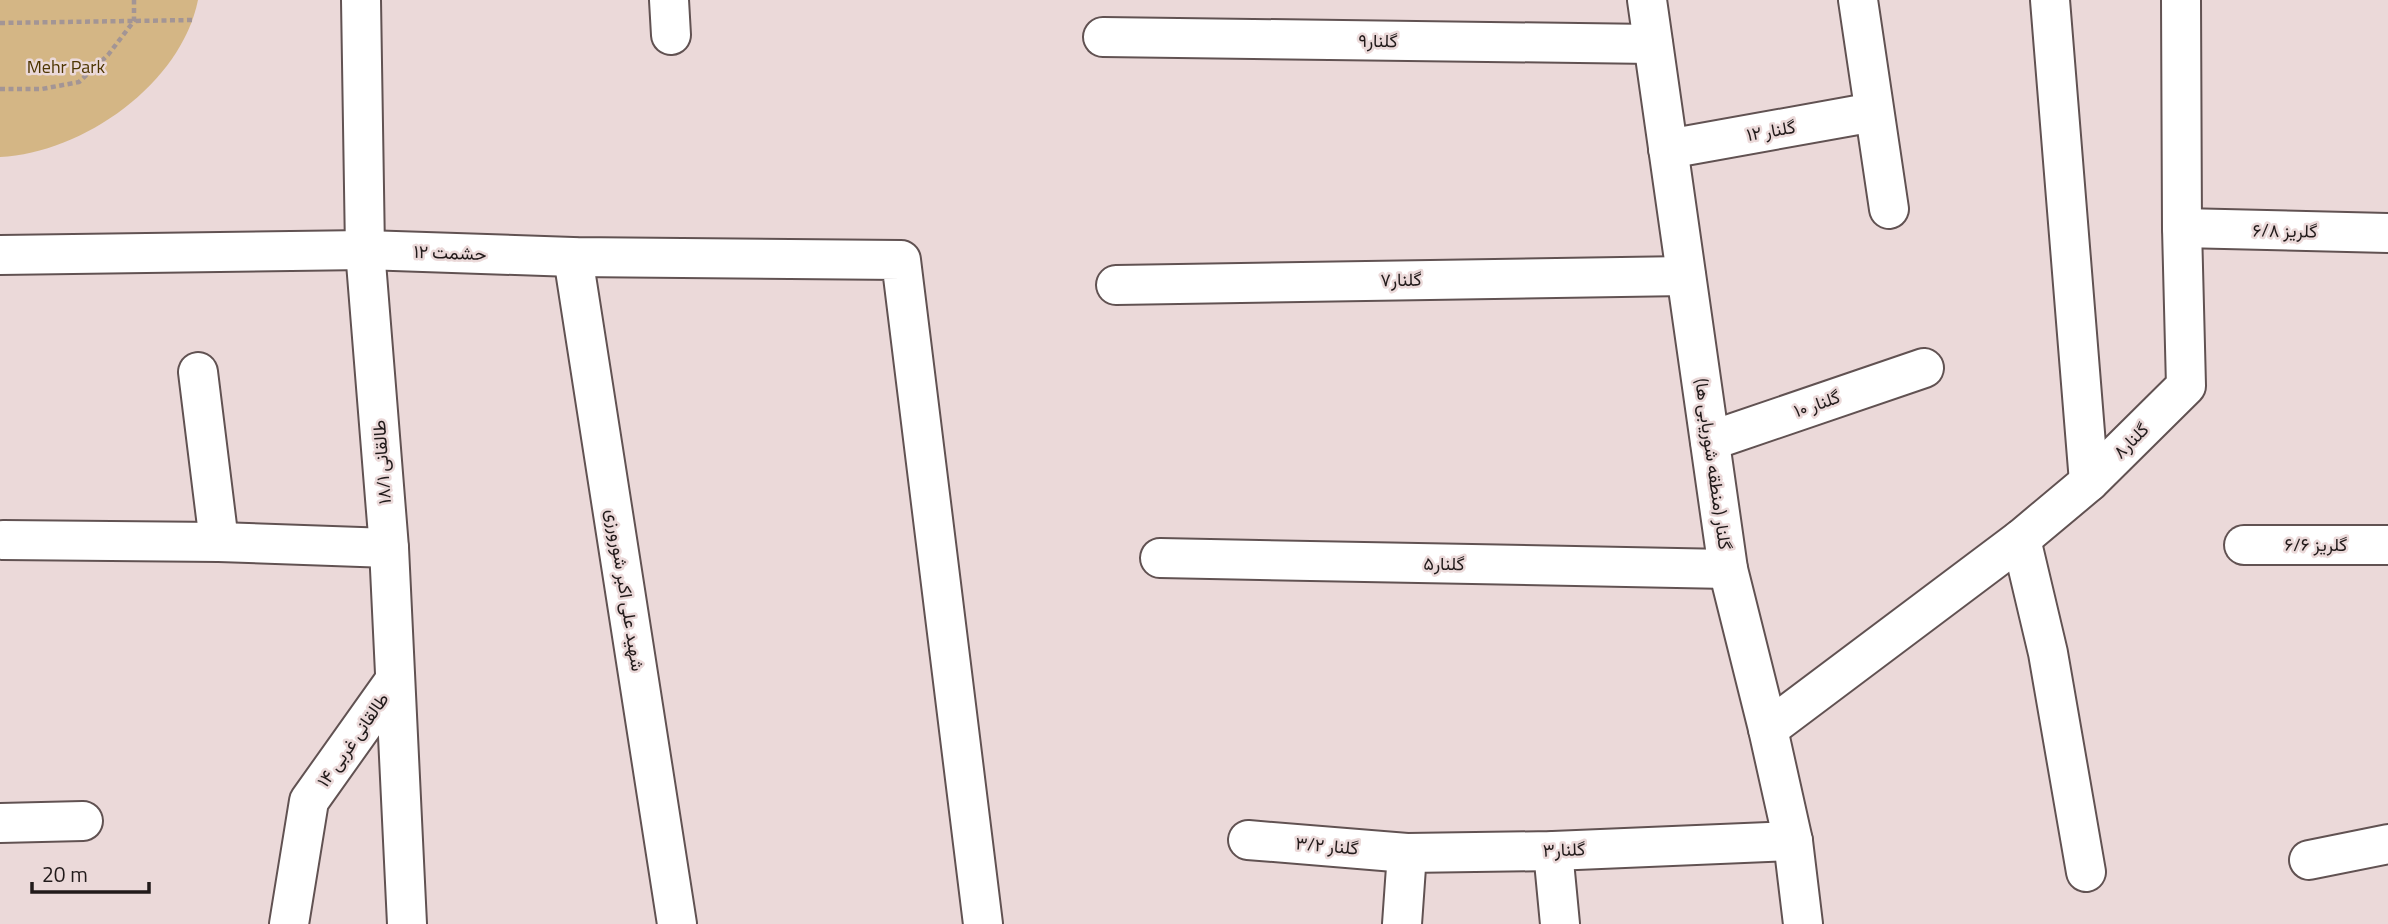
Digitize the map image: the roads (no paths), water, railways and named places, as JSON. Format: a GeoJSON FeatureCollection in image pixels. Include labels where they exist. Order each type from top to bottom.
{"type":"FeatureCollection","features":[{"type":"Feature","properties":{"kind":"street","name":"طالقانی ۱۸/۱"},"geometry":{"type":"LineString","coordinates":[[361,0],[365,250],[389,548],[407,924]]}},
{"type":"Feature","properties":{"kind":"street","name":"گلنار (منطقه شوریابی ها)"},"geometry":{"type":"LineString","coordinates":[[1647,0],[1728,569],[1793,841],[1802,924]]}},
{"type":"Feature","properties":{"kind":"street"},"geometry":{"type":"LineString","coordinates":[[1858,0],[1889,209]]}},
{"type":"Feature","properties":{"kind":"street"},"geometry":{"type":"LineString","coordinates":[[2050,0],[2089,482]]}},
{"type":"Feature","properties":{"kind":"street","name":"گلنار۸"},"geometry":{"type":"LineString","coordinates":[[1768,729],[2021,539],[2089,482],[2186,386],[2181,0]]}},
{"type":"Feature","properties":{"kind":"street","name":"گلنار۹"},"geometry":{"type":"LineString","coordinates":[[1103,37],[1653,44]]}},
{"type":"Feature","properties":{"kind":"street","name":"گلنار ۱۲"},"geometry":{"type":"LineString","coordinates":[[1668,149],[1874,112]]}},
{"type":"Feature","properties":{"kind":"street","name":"گلریز ۶/۸"},"geometry":{"type":"LineString","coordinates":[[2182,228],[2388,233]]}},
{"type":"Feature","properties":{"kind":"street","name":"حشمت ۱۲"},"geometry":{"type":"LineString","coordinates":[[0,256],[365,250],[573,257],[901,260],[983,924]]}},
{"type":"Feature","properties":{"kind":"street","name":"شهید علی اکبر شورورزی"},"geometry":{"type":"LineString","coordinates":[[573,257],[677,924]]}},
{"type":"Feature","properties":{"kind":"street","name":"گلنار۷"},"geometry":{"type":"LineString","coordinates":[[1116,285],[1686,276]]}},
{"type":"Feature","properties":{"kind":"street","name":"گلنار ۱۰"},"geometry":{"type":"LineString","coordinates":[[1710,441],[1924,368]]}},
{"type":"Feature","properties":{"kind":"street"},"geometry":{"type":"LineString","coordinates":[[198,372],[219,542]]}},
{"type":"Feature","properties":{"kind":"street"},"geometry":{"type":"LineString","coordinates":[[2021,539],[2048,653],[2086,872]]}},
{"type":"Feature","properties":{"kind":"street"},"geometry":{"type":"LineString","coordinates":[[3,540],[219,542],[389,548]]}},
{"type":"Feature","properties":{"kind":"street","name":"گلریز ۶/۶"},"geometry":{"type":"LineString","coordinates":[[2244,545],[2388,545]]}},
{"type":"Feature","properties":{"kind":"street","name":"گلنار۵"},"geometry":{"type":"LineString","coordinates":[[1160,558],[1728,569]]}},
{"type":"Feature","properties":{"kind":"street","name":"طالقانی غربی ۱۴"},"geometry":{"type":"LineString","coordinates":[[289,924],[310,801],[395,680]]}},
{"type":"Feature","properties":{"kind":"street"},"geometry":{"type":"LineString","coordinates":[[0,823],[83,821]]}},
{"type":"Feature","properties":{"kind":"street","name":"گلنار ۳/۲"},"geometry":{"type":"LineString","coordinates":[[1248,840],[1407,853]]}},
{"type":"Feature","properties":{"kind":"street","name":"گلنار۳"},"geometry":{"type":"LineString","coordinates":[[1407,853],[1553,851],[1793,841]]}},
{"type":"Feature","properties":{"kind":"street"},"geometry":{"type":"LineString","coordinates":[[2309,860],[2388,844]]}},
{"type":"Feature","properties":{"kind":"street"},"geometry":{"type":"LineString","coordinates":[[1553,851],[1560,924]]}},
{"type":"Feature","properties":{"kind":"street"},"geometry":{"type":"LineString","coordinates":[[1402,924],[1407,853]]}},
{"type":"Feature","properties":{"kind":"park label","name":"Mehr Park"},"geometry":{"type":"Point","coordinates":[66,67]}}]}
